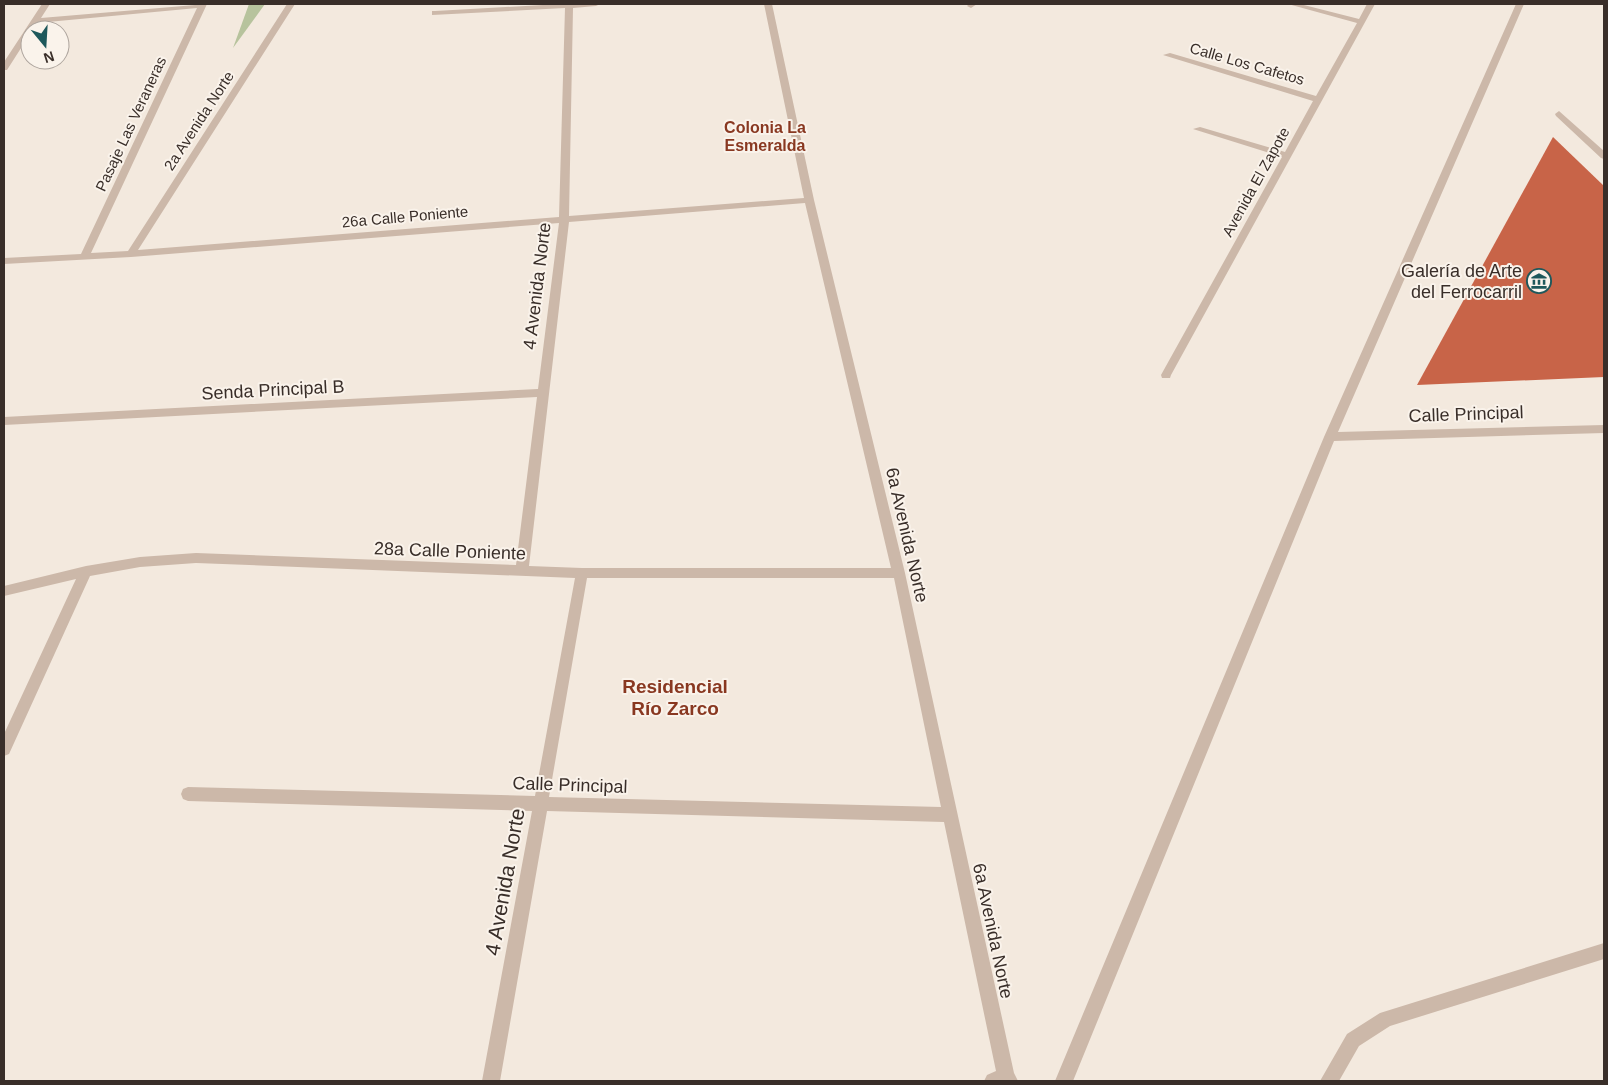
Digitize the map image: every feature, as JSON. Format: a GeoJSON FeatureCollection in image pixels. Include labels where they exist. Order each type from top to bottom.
{"type":"FeatureCollection","features":[{"type":"Feature","properties":{"kind":"street"},"geometry":{"type":"LineString","coordinates":[[35,20],[46,4]]}},
{"type":"Feature","properties":{"kind":"street"},"geometry":{"type":"LineString","coordinates":[[44,20],[203,4]]}},
{"type":"Feature","properties":{"kind":"street","name":"Pasaje Las Veraneras"},"geometry":{"type":"LineString","coordinates":[[84,257],[203,4]]}},
{"type":"Feature","properties":{"kind":"street","name":"2a Avenida Norte"},"geometry":{"type":"LineString","coordinates":[[131,254],[291,4]]}},
{"type":"Feature","properties":{"kind":"street"},"geometry":{"type":"LineString","coordinates":[[435,13],[569,4],[596,4]]}},
{"type":"Feature","properties":{"kind":"street","name":"4 Avenida Norte"},"geometry":{"type":"LineString","coordinates":[[522,571],[564,220],[569,4]]}},
{"type":"Feature","properties":{"kind":"street","name":"6a Avenida Norte"},"geometry":{"type":"LineString","coordinates":[[768,4],[809,200],[899,573],[951,815],[1003,1080]]}},
{"type":"Feature","properties":{"kind":"street"},"geometry":{"type":"LineString","coordinates":[[1292,4],[1362,22]]}},
{"type":"Feature","properties":{"kind":"street","name":"Avenida El Zapote"},"geometry":{"type":"LineString","coordinates":[[1166,375],[1371,4]]}},
{"type":"Feature","properties":{"kind":"street"},"geometry":{"type":"LineString","coordinates":[[1064,1081],[1330,437],[1520,4]]}},
{"type":"Feature","properties":{"kind":"street"},"geometry":{"type":"LineString","coordinates":[[4,68],[20,43]]}},
{"type":"Feature","properties":{"kind":"street","name":"Calle Los Cafetos"},"geometry":{"type":"LineString","coordinates":[[1167,55],[1319,100]]}},
{"type":"Feature","properties":{"kind":"street"},"geometry":{"type":"LineString","coordinates":[[1559,114],[1604,156]]}},
{"type":"Feature","properties":{"kind":"street"},"geometry":{"type":"LineString","coordinates":[[1197,129],[1287,156]]}},
{"type":"Feature","properties":{"kind":"street","name":"26a Calle Poniente"},"geometry":{"type":"LineString","coordinates":[[4,261],[131,254],[809,200]]}},
{"type":"Feature","properties":{"kind":"street","name":"Senda Principal B"},"geometry":{"type":"LineString","coordinates":[[4,421],[544,393]]}},
{"type":"Feature","properties":{"kind":"street","name":"Calle Principal"},"geometry":{"type":"LineString","coordinates":[[1330,437],[1604,429]]}},
{"type":"Feature","properties":{"kind":"street","name":"28a Calle Poniente"},"geometry":{"type":"LineString","coordinates":[[4,591],[140,562],[196,558],[582,573],[899,573]]}},
{"type":"Feature","properties":{"kind":"street"},"geometry":{"type":"LineString","coordinates":[[4,748],[86,572]]}},
{"type":"Feature","properties":{"kind":"street","name":"4 Avenida Norte"},"geometry":{"type":"LineString","coordinates":[[491,1081],[582,573]]}},
{"type":"Feature","properties":{"kind":"street","name":"Calle Principal"},"geometry":{"type":"LineString","coordinates":[[188,794],[951,815]]}},
{"type":"Feature","properties":{"kind":"street"},"geometry":{"type":"LineString","coordinates":[[1329,1081],[1353,1040],[1386,1019],[1604,951]]}},
{"type":"Feature","properties":{"kind":"green space"},"geometry":{"type":"Polygon","coordinates":[[[249,4],[265,4],[233,48],[249,4]]]}},
{"type":"Feature","properties":{"kind":"building","name":"Galería de Arte del Ferrocarril"},"geometry":{"type":"Polygon","coordinates":[[[1553,137],[1604,186],[1604,377],[1417,385],[1553,137]]]}},
{"type":"Feature","properties":{"kind":"place","name":"Galería de Arte del Ferrocarril"},"geometry":{"type":"Point","coordinates":[1539,281]}},
{"type":"Feature","properties":{"kind":"district","name":"Colonia La Esmeralda"},"geometry":{"type":"Point","coordinates":[765,136]}},
{"type":"Feature","properties":{"kind":"district","name":"Residencial Río Zarco"},"geometry":{"type":"Point","coordinates":[675,697]}}]}
